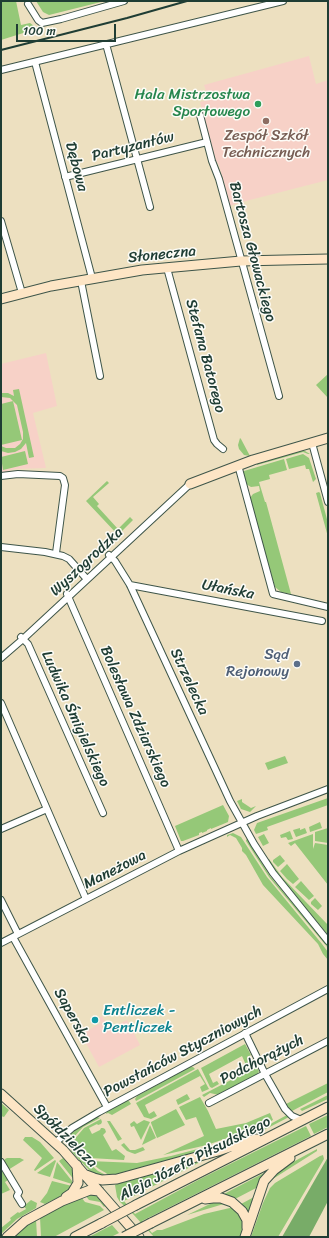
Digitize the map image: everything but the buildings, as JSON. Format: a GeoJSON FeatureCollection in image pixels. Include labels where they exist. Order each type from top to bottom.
{"type":"FeatureCollection","features":[{"type":"Feature","properties":{"kind":"main road","name":"Słoneczna"},"geometry":{"type":"LineString","coordinates":[[1,299],[22,293],[130,271],[241,261],[328,259]]}},
{"type":"Feature","properties":{"kind":"main road"},"geometry":{"type":"LineString","coordinates":[[190,484],[238,465],[328,438]]}},
{"type":"Feature","properties":{"kind":"main road","name":"Spółdzielcza"},"geometry":{"type":"LineString","coordinates":[[1,1094],[77,1165],[139,1237]]}},
{"type":"Feature","properties":{"kind":"main road","name":"Aleja Józefa Piłsudskiego"},"geometry":{"type":"LineString","coordinates":[[75,1237],[328,1107]]}},
{"type":"Feature","properties":{"kind":"main road"},"geometry":{"type":"LineString","coordinates":[[124,1237],[328,1134]]}},
{"type":"Feature","properties":{"kind":"main road"},"geometry":{"type":"LineString","coordinates":[[84,1174],[98,1179],[117,1179],[218,1151],[244,1142],[270,1136]]}},
{"type":"Feature","properties":{"kind":"main road"},"geometry":{"type":"LineString","coordinates":[[244,1237],[262,1185],[267,1177],[310,1143]]}},
{"type":"Feature","properties":{"kind":"main road"},"geometry":{"type":"LineString","coordinates":[[62,1201],[72,1193],[78,1183],[77,1165]]}},
{"type":"Feature","properties":{"kind":"main road"},"geometry":{"type":"LineString","coordinates":[[107,1200],[106,1194],[108,1188],[117,1179]]}},
{"type":"Feature","properties":{"kind":"main road"},"geometry":{"type":"LineString","coordinates":[[7,1237],[25,1221],[62,1201],[90,1190],[99,1191]]}},
{"type":"Feature","properties":{"kind":"main road"},"geometry":{"type":"LineString","coordinates":[[196,1201],[213,1198],[226,1199],[232,1202],[242,1211],[247,1220],[247,1228]]}},
{"type":"Feature","properties":{"kind":"main road","name":"Spółdzielcza"},"geometry":{"type":"LineString","coordinates":[[107,1200],[120,1210],[146,1237]]}},
{"type":"Feature","properties":{"kind":"street"},"geometry":{"type":"LineString","coordinates":[[28,4],[38,20],[42,23],[124,1]]}},
{"type":"Feature","properties":{"kind":"street"},"geometry":{"type":"LineString","coordinates":[[1,70],[282,1]]}},
{"type":"Feature","properties":{"kind":"street"},"geometry":{"type":"LineString","coordinates":[[106,44],[150,207]]}},
{"type":"Feature","properties":{"kind":"street","name":"Dębowa"},"geometry":{"type":"LineString","coordinates":[[35,62],[92,278]]}},
{"type":"Feature","properties":{"kind":"street","name":"Bartosza Głowackiego"},"geometry":{"type":"LineString","coordinates":[[200,115],[219,178],[278,396]]}},
{"type":"Feature","properties":{"kind":"street","name":"Partyzantów"},"geometry":{"type":"LineString","coordinates":[[65,177],[207,142]]}},
{"type":"Feature","properties":{"kind":"street"},"geometry":{"type":"LineString","coordinates":[[1,221],[22,293]]}},
{"type":"Feature","properties":{"kind":"street","name":"Stefana Batorego"},"geometry":{"type":"LineString","coordinates":[[167,268],[214,440],[223,449]]}},
{"type":"Feature","properties":{"kind":"street"},"geometry":{"type":"LineString","coordinates":[[81,281],[100,376]]}},
{"type":"Feature","properties":{"kind":"street"},"geometry":{"type":"LineString","coordinates":[[312,443],[328,502]]}},
{"type":"Feature","properties":{"kind":"street"},"geometry":{"type":"LineString","coordinates":[[238,465],[273,594],[328,607]]}},
{"type":"Feature","properties":{"kind":"street"},"geometry":{"type":"LineString","coordinates":[[1,476],[18,474],[60,476],[65,485],[56,554]]}},
{"type":"Feature","properties":{"kind":"street","name":"Wyszogrodzka"},"geometry":{"type":"LineString","coordinates":[[1,658],[110,556],[190,484]]}},
{"type":"Feature","properties":{"kind":"street"},"geometry":{"type":"LineString","coordinates":[[1,547],[56,554],[67,557],[85,577]]}},
{"type":"Feature","properties":{"kind":"street","name":"Strzelecka"},"geometry":{"type":"LineString","coordinates":[[110,556],[130,584],[230,801],[254,844],[273,873],[328,941]]}},
{"type":"Feature","properties":{"kind":"street","name":"Ułańska"},"geometry":{"type":"LineString","coordinates":[[130,584],[322,621]]}},
{"type":"Feature","properties":{"kind":"street","name":"Bolesława Zdziarskiego"},"geometry":{"type":"LineString","coordinates":[[68,596],[179,851]]}},
{"type":"Feature","properties":{"kind":"street","name":"Ludwika Śmigielskiego"},"geometry":{"type":"LineString","coordinates":[[22,638],[28,644],[103,813]]}},
{"type":"Feature","properties":{"kind":"street"},"geometry":{"type":"LineString","coordinates":[[1,703],[86,899]]}},
{"type":"Feature","properties":{"kind":"street"},"geometry":{"type":"LineString","coordinates":[[242,822],[328,789]]}},
{"type":"Feature","properties":{"kind":"street"},"geometry":{"type":"LineString","coordinates":[[1,829],[47,809]]}},
{"type":"Feature","properties":{"kind":"street","name":"Maneżowa"},"geometry":{"type":"LineString","coordinates":[[1,943],[179,851],[242,822]]}},
{"type":"Feature","properties":{"kind":"street","name":"Saperska"},"geometry":{"type":"LineString","coordinates":[[1,900],[15,935],[107,1108]]}},
{"type":"Feature","properties":{"kind":"street","name":"Powstańców Styczniowych"},"geometry":{"type":"LineString","coordinates":[[55,1143],[72,1128],[107,1108],[328,989]]}},
{"type":"Feature","properties":{"kind":"street"},"geometry":{"type":"LineString","coordinates":[[245,1033],[285,1110],[292,1116],[301,1120]]}},
{"type":"Feature","properties":{"kind":"street","name":"Podchorążych"},"geometry":{"type":"LineString","coordinates":[[209,1103],[328,1041]]}},
{"type":"Feature","properties":{"kind":"street"},"geometry":{"type":"LineString","coordinates":[[1,1162],[19,1192],[17,1196],[22,1204]]}},
{"type":"Feature","properties":{"kind":"shaded area","name":"Zespół Szkół Technicznych"},"geometry":{"type":"Polygon","coordinates":[[[309,56],[316,84],[328,80],[328,180],[230,206],[219,165],[214,158],[200,102],[209,100],[204,85],[309,56]]]}},
{"type":"Feature","properties":{"kind":"shaded area"},"geometry":{"type":"Polygon","coordinates":[[[46,353],[57,406],[33,413],[46,468],[15,469],[1,473],[1,364],[46,353]]]}},
{"type":"Feature","properties":{"kind":"shaded area"},"geometry":{"type":"Polygon","coordinates":[[[102,1016],[109,1029],[127,1020],[140,1045],[99,1067],[81,1034],[101,1023],[99,1018],[102,1016]]]}},
{"type":"Feature","properties":{"kind":"green space"},"geometry":{"type":"Polygon","coordinates":[[[1,1],[16,1],[21,25],[30,23],[36,29],[1,40],[1,1]]]}},
{"type":"Feature","properties":{"kind":"green space"},"geometry":{"type":"Polygon","coordinates":[[[36,1],[105,1],[49,15],[43,12],[36,1]]]}},
{"type":"Feature","properties":{"kind":"green space"},"geometry":{"type":"Polygon","coordinates":[[[328,374],[328,398],[316,385],[328,374]]]}},
{"type":"Feature","properties":{"kind":"green space"},"geometry":{"type":"Polygon","coordinates":[[[19,389],[34,457],[29,458],[26,443],[21,449],[15,452],[8,453],[1,451],[1,446],[6,448],[15,448],[23,439],[23,432],[17,405],[10,398],[1,397],[1,393],[8,393],[14,396],[13,390],[19,389]]]}},
{"type":"Feature","properties":{"kind":"green space"},"geometry":{"type":"Polygon","coordinates":[[[13,401],[22,440],[1,445],[1,404],[13,401]]]}},
{"type":"Feature","properties":{"kind":"green space"},"geometry":{"type":"Polygon","coordinates":[[[240,438],[250,456],[244,455],[239,449],[238,445],[240,438]]]}},
{"type":"Feature","properties":{"kind":"green space"},"geometry":{"type":"Polygon","coordinates":[[[25,451],[28,464],[3,470],[1,457],[25,451]]]}},
{"type":"Feature","properties":{"kind":"green space"},"geometry":{"type":"Polygon","coordinates":[[[299,451],[305,451],[310,454],[303,452],[257,465],[257,463],[299,451]]]}},
{"type":"Feature","properties":{"kind":"green space"},"geometry":{"type":"Polygon","coordinates":[[[303,454],[309,458],[316,479],[313,482],[309,469],[306,469],[305,465],[289,469],[286,459],[303,454]]]}},
{"type":"Feature","properties":{"kind":"green space"},"geometry":{"type":"Polygon","coordinates":[[[284,459],[287,470],[269,475],[270,479],[259,482],[266,502],[291,594],[281,592],[275,587],[250,498],[253,494],[260,491],[259,486],[251,487],[246,484],[243,474],[244,471],[284,459]]]}},
{"type":"Feature","properties":{"kind":"green space"},"geometry":{"type":"Polygon","coordinates":[[[107,481],[109,483],[93,497],[99,504],[97,506],[118,529],[130,517],[133,520],[118,535],[86,501],[107,481]]]}},
{"type":"Feature","properties":{"kind":"green space"},"geometry":{"type":"Polygon","coordinates":[[[319,492],[328,523],[328,537],[316,493],[319,492]]]}},
{"type":"Feature","properties":{"kind":"green space"},"geometry":{"type":"Polygon","coordinates":[[[285,756],[288,763],[268,770],[265,763],[285,756]]]}},
{"type":"Feature","properties":{"kind":"green space"},"geometry":{"type":"Polygon","coordinates":[[[328,798],[328,805],[267,827],[268,830],[256,834],[254,830],[257,823],[328,798]]]}},
{"type":"Feature","properties":{"kind":"green space"},"geometry":{"type":"Polygon","coordinates":[[[242,799],[242,802],[251,808],[256,806],[250,812],[241,809],[237,801],[242,799]]]}},
{"type":"Feature","properties":{"kind":"green space"},"geometry":{"type":"Polygon","coordinates":[[[223,805],[229,816],[228,822],[181,841],[175,826],[223,805]]]}},
{"type":"Feature","properties":{"kind":"green space"},"geometry":{"type":"Polygon","coordinates":[[[320,822],[322,828],[310,832],[309,827],[320,822]]]}},
{"type":"Feature","properties":{"kind":"green space"},"geometry":{"type":"Polygon","coordinates":[[[300,828],[300,830],[305,828],[307,833],[296,837],[293,830],[300,828]]]}},
{"type":"Feature","properties":{"kind":"green space"},"geometry":{"type":"Polygon","coordinates":[[[328,828],[328,843],[315,841],[315,832],[328,828]]]}},
{"type":"Feature","properties":{"kind":"green space"},"geometry":{"type":"Polygon","coordinates":[[[290,831],[293,839],[288,840],[286,837],[281,838],[280,835],[290,831]]]}},
{"type":"Feature","properties":{"kind":"green space"},"geometry":{"type":"Polygon","coordinates":[[[233,833],[241,837],[267,877],[328,952],[328,960],[318,944],[263,885],[246,855],[242,851],[242,848],[236,838],[230,835],[227,837],[227,835],[233,833]]]}},
{"type":"Feature","properties":{"kind":"green space"},"geometry":{"type":"Polygon","coordinates":[[[264,834],[269,843],[263,846],[258,837],[264,834]]]}},
{"type":"Feature","properties":{"kind":"green space"},"geometry":{"type":"Polygon","coordinates":[[[313,834],[313,849],[315,843],[328,845],[328,885],[295,843],[291,846],[288,843],[313,834]]]}},
{"type":"Feature","properties":{"kind":"green space"},"geometry":{"type":"Polygon","coordinates":[[[247,839],[270,876],[326,943],[328,948],[269,877],[246,841],[247,839]]]}},
{"type":"Feature","properties":{"kind":"green space"},"geometry":{"type":"Polygon","coordinates":[[[280,855],[285,861],[278,867],[273,860],[280,855]]]}},
{"type":"Feature","properties":{"kind":"green space"},"geometry":{"type":"Polygon","coordinates":[[[269,859],[282,877],[328,925],[328,935],[276,872],[269,862],[269,859]]]}},
{"type":"Feature","properties":{"kind":"green space"},"geometry":{"type":"Polygon","coordinates":[[[287,864],[299,879],[293,884],[280,871],[287,864]]]}},
{"type":"Feature","properties":{"kind":"green space"},"geometry":{"type":"Polygon","coordinates":[[[301,881],[314,896],[309,900],[295,887],[301,881]]]}},
{"type":"Feature","properties":{"kind":"green space"},"geometry":{"type":"Polygon","coordinates":[[[315,898],[322,906],[318,910],[311,904],[315,898]]]}},
{"type":"Feature","properties":{"kind":"green space"},"geometry":{"type":"Polygon","coordinates":[[[245,1044],[251,1055],[247,1057],[250,1061],[253,1059],[255,1065],[242,1072],[239,1069],[246,1065],[242,1056],[209,1074],[213,1083],[217,1081],[219,1084],[212,1088],[210,1087],[201,1068],[245,1044]]]}},
{"type":"Feature","properties":{"kind":"green space"},"geometry":{"type":"Polygon","coordinates":[[[190,1067],[195,1069],[136,1101],[135,1099],[137,1096],[190,1067]]]}},
{"type":"Feature","properties":{"kind":"green space"},"geometry":{"type":"Polygon","coordinates":[[[256,1067],[259,1071],[257,1075],[219,1095],[210,1093],[204,1097],[202,1095],[256,1067]]]}},
{"type":"Feature","properties":{"kind":"green space"},"geometry":{"type":"Polygon","coordinates":[[[198,1069],[209,1089],[202,1092],[200,1087],[205,1084],[200,1076],[145,1105],[149,1114],[154,1111],[157,1116],[151,1119],[144,1117],[136,1103],[198,1069]]]}},
{"type":"Feature","properties":{"kind":"green space"},"geometry":{"type":"Polygon","coordinates":[[[328,1083],[328,1092],[292,1111],[288,1108],[286,1104],[328,1083]]]}},
{"type":"Feature","properties":{"kind":"green space"},"geometry":{"type":"Polygon","coordinates":[[[187,1094],[190,1099],[178,1105],[176,1100],[187,1094]]]}},
{"type":"Feature","properties":{"kind":"green space"},"geometry":{"type":"Polygon","coordinates":[[[328,1095],[328,1099],[302,1111],[300,1109],[328,1095]]]}},
{"type":"Feature","properties":{"kind":"green space"},"geometry":{"type":"Polygon","coordinates":[[[200,1097],[216,1129],[246,1123],[270,1113],[273,1120],[259,1127],[207,1145],[163,1155],[204,1136],[196,1117],[186,1120],[179,1107],[200,1097]]]}},
{"type":"Feature","properties":{"kind":"green space"},"geometry":{"type":"Polygon","coordinates":[[[126,1101],[129,1101],[131,1104],[112,1115],[108,1113],[106,1114],[107,1111],[126,1101]]]}},
{"type":"Feature","properties":{"kind":"green space"},"geometry":{"type":"Polygon","coordinates":[[[1,1103],[9,1110],[4,1117],[1,1116],[1,1103]]]}},
{"type":"Feature","properties":{"kind":"green space"},"geometry":{"type":"Polygon","coordinates":[[[176,1109],[185,1125],[157,1138],[151,1122],[176,1109]]]}},
{"type":"Feature","properties":{"kind":"green space"},"geometry":{"type":"Polygon","coordinates":[[[287,1115],[289,1117],[262,1131],[214,1148],[213,1145],[261,1129],[287,1115]]]}},
{"type":"Feature","properties":{"kind":"green space"},"geometry":{"type":"Polygon","coordinates":[[[328,1115],[328,1127],[314,1134],[309,1124],[328,1115]]]}},
{"type":"Feature","properties":{"kind":"green space"},"geometry":{"type":"Polygon","coordinates":[[[97,1117],[100,1118],[83,1127],[72,1139],[69,1134],[97,1117]]]}},
{"type":"Feature","properties":{"kind":"green space"},"geometry":{"type":"Polygon","coordinates":[[[101,1119],[101,1124],[97,1124],[89,1128],[92,1134],[101,1128],[105,1129],[106,1132],[103,1135],[112,1151],[116,1149],[125,1156],[124,1160],[90,1158],[81,1151],[73,1141],[84,1128],[101,1119]]]}},
{"type":"Feature","properties":{"kind":"green space"},"geometry":{"type":"Polygon","coordinates":[[[144,1120],[150,1122],[141,1140],[134,1126],[131,1127],[130,1124],[134,1121],[137,1124],[144,1120]]]}},
{"type":"Feature","properties":{"kind":"green space"},"geometry":{"type":"Polygon","coordinates":[[[107,1121],[110,1121],[122,1139],[118,1141],[107,1121]]]}},
{"type":"Feature","properties":{"kind":"green space"},"geometry":{"type":"Polygon","coordinates":[[[150,1125],[156,1138],[142,1145],[150,1125]]]}},
{"type":"Feature","properties":{"kind":"green space"},"geometry":{"type":"Polygon","coordinates":[[[306,1126],[311,1136],[142,1221],[152,1233],[204,1214],[234,1207],[241,1215],[242,1220],[243,1226],[240,1237],[154,1237],[117,1197],[115,1185],[117,1184],[208,1158],[124,1201],[135,1214],[200,1179],[306,1126]]]}},
{"type":"Feature","properties":{"kind":"green space"},"geometry":{"type":"Polygon","coordinates":[[[25,1137],[32,1137],[40,1142],[54,1158],[35,1171],[34,1170],[42,1158],[23,1140],[25,1137]]]}},
{"type":"Feature","properties":{"kind":"green space"},"geometry":{"type":"Polygon","coordinates":[[[124,1143],[130,1150],[143,1147],[145,1150],[135,1154],[132,1153],[127,1151],[121,1145],[124,1143]]]}},
{"type":"Feature","properties":{"kind":"green space"},"geometry":{"type":"Polygon","coordinates":[[[209,1146],[210,1149],[110,1177],[89,1161],[137,1163],[209,1146]]]}},
{"type":"Feature","properties":{"kind":"green space"},"geometry":{"type":"Polygon","coordinates":[[[73,1149],[107,1178],[95,1175],[90,1171],[71,1151],[73,1149]]]}},
{"type":"Feature","properties":{"kind":"green space"},"geometry":{"type":"Polygon","coordinates":[[[317,1149],[317,1151],[268,1182],[282,1168],[317,1149]]]}},
{"type":"Feature","properties":{"kind":"green space"},"geometry":{"type":"Polygon","coordinates":[[[323,1155],[324,1159],[278,1237],[251,1237],[270,1188],[275,1183],[323,1155]]]}},
{"type":"Feature","properties":{"kind":"green space"},"geometry":{"type":"Polygon","coordinates":[[[328,1157],[328,1201],[309,1237],[282,1237],[328,1157]]]}},
{"type":"Feature","properties":{"kind":"green space"},"geometry":{"type":"Polygon","coordinates":[[[7,1158],[20,1158],[24,1160],[8,1170],[4,1161],[7,1158]]]}},
{"type":"Feature","properties":{"kind":"green space"},"geometry":{"type":"Polygon","coordinates":[[[63,1158],[73,1170],[75,1181],[59,1161],[63,1158]]]}},
{"type":"Feature","properties":{"kind":"green space"},"geometry":{"type":"Polygon","coordinates":[[[55,1160],[56,1161],[50,1177],[37,1173],[55,1160]]]}},
{"type":"Feature","properties":{"kind":"green space"},"geometry":{"type":"Polygon","coordinates":[[[57,1162],[72,1181],[72,1184],[53,1178],[57,1162]]]}},
{"type":"Feature","properties":{"kind":"green space"},"geometry":{"type":"Polygon","coordinates":[[[1,1169],[8,1180],[5,1182],[10,1190],[1,1194],[1,1169]]]}},
{"type":"Feature","properties":{"kind":"green space"},"geometry":{"type":"Polygon","coordinates":[[[266,1173],[258,1187],[235,1199],[224,1194],[266,1173]]]}},
{"type":"Feature","properties":{"kind":"green space"},"geometry":{"type":"Polygon","coordinates":[[[52,1181],[72,1186],[71,1189],[45,1204],[40,1202],[47,1193],[52,1181]]]}},
{"type":"Feature","properties":{"kind":"green space"},"geometry":{"type":"Polygon","coordinates":[[[94,1193],[105,1206],[104,1207],[100,1202],[89,1200],[85,1195],[94,1193]]]}},
{"type":"Feature","properties":{"kind":"green space"},"geometry":{"type":"Polygon","coordinates":[[[81,1197],[85,1202],[100,1206],[104,1210],[54,1237],[41,1237],[40,1217],[81,1197]]]}},
{"type":"Feature","properties":{"kind":"green space"},"geometry":{"type":"Polygon","coordinates":[[[254,1197],[250,1211],[248,1212],[241,1204],[254,1197]]]}},
{"type":"Feature","properties":{"kind":"green space"},"geometry":{"type":"Polygon","coordinates":[[[31,1200],[37,1203],[36,1208],[17,1219],[1,1234],[1,1228],[11,1220],[10,1218],[18,1212],[19,1213],[26,1209],[24,1206],[31,1200]]]}},
{"type":"Feature","properties":{"kind":"green space"},"geometry":{"type":"Polygon","coordinates":[[[212,1203],[227,1203],[187,1215],[212,1203]]]}},
{"type":"Feature","properties":{"kind":"green space"},"geometry":{"type":"Polygon","coordinates":[[[36,1219],[37,1237],[12,1237],[26,1224],[36,1219]]]}},
{"type":"Feature","properties":{"kind":"green space"},"geometry":{"type":"Polygon","coordinates":[[[112,1225],[119,1233],[111,1237],[89,1237],[112,1225]]]}},
{"type":"Feature","properties":{"kind":"railway"},"geometry":{"type":"LineString","coordinates":[[1,50],[187,1]]}},
{"type":"Feature","properties":{"kind":"place","name":"Hala Mistrzostwa Sportowego"},"geometry":{"type":"Point","coordinates":[258,104]}},
{"type":"Feature","properties":{"kind":"place","name":"Zespół Szkół Technicznych"},"geometry":{"type":"Point","coordinates":[266,121]}},
{"type":"Feature","properties":{"kind":"place","name":"Sąd Rejonowy"},"geometry":{"type":"Point","coordinates":[297,664]}},
{"type":"Feature","properties":{"kind":"place","name":"Entliczek - Pentliczek"},"geometry":{"type":"Point","coordinates":[95,1020]}}]}
